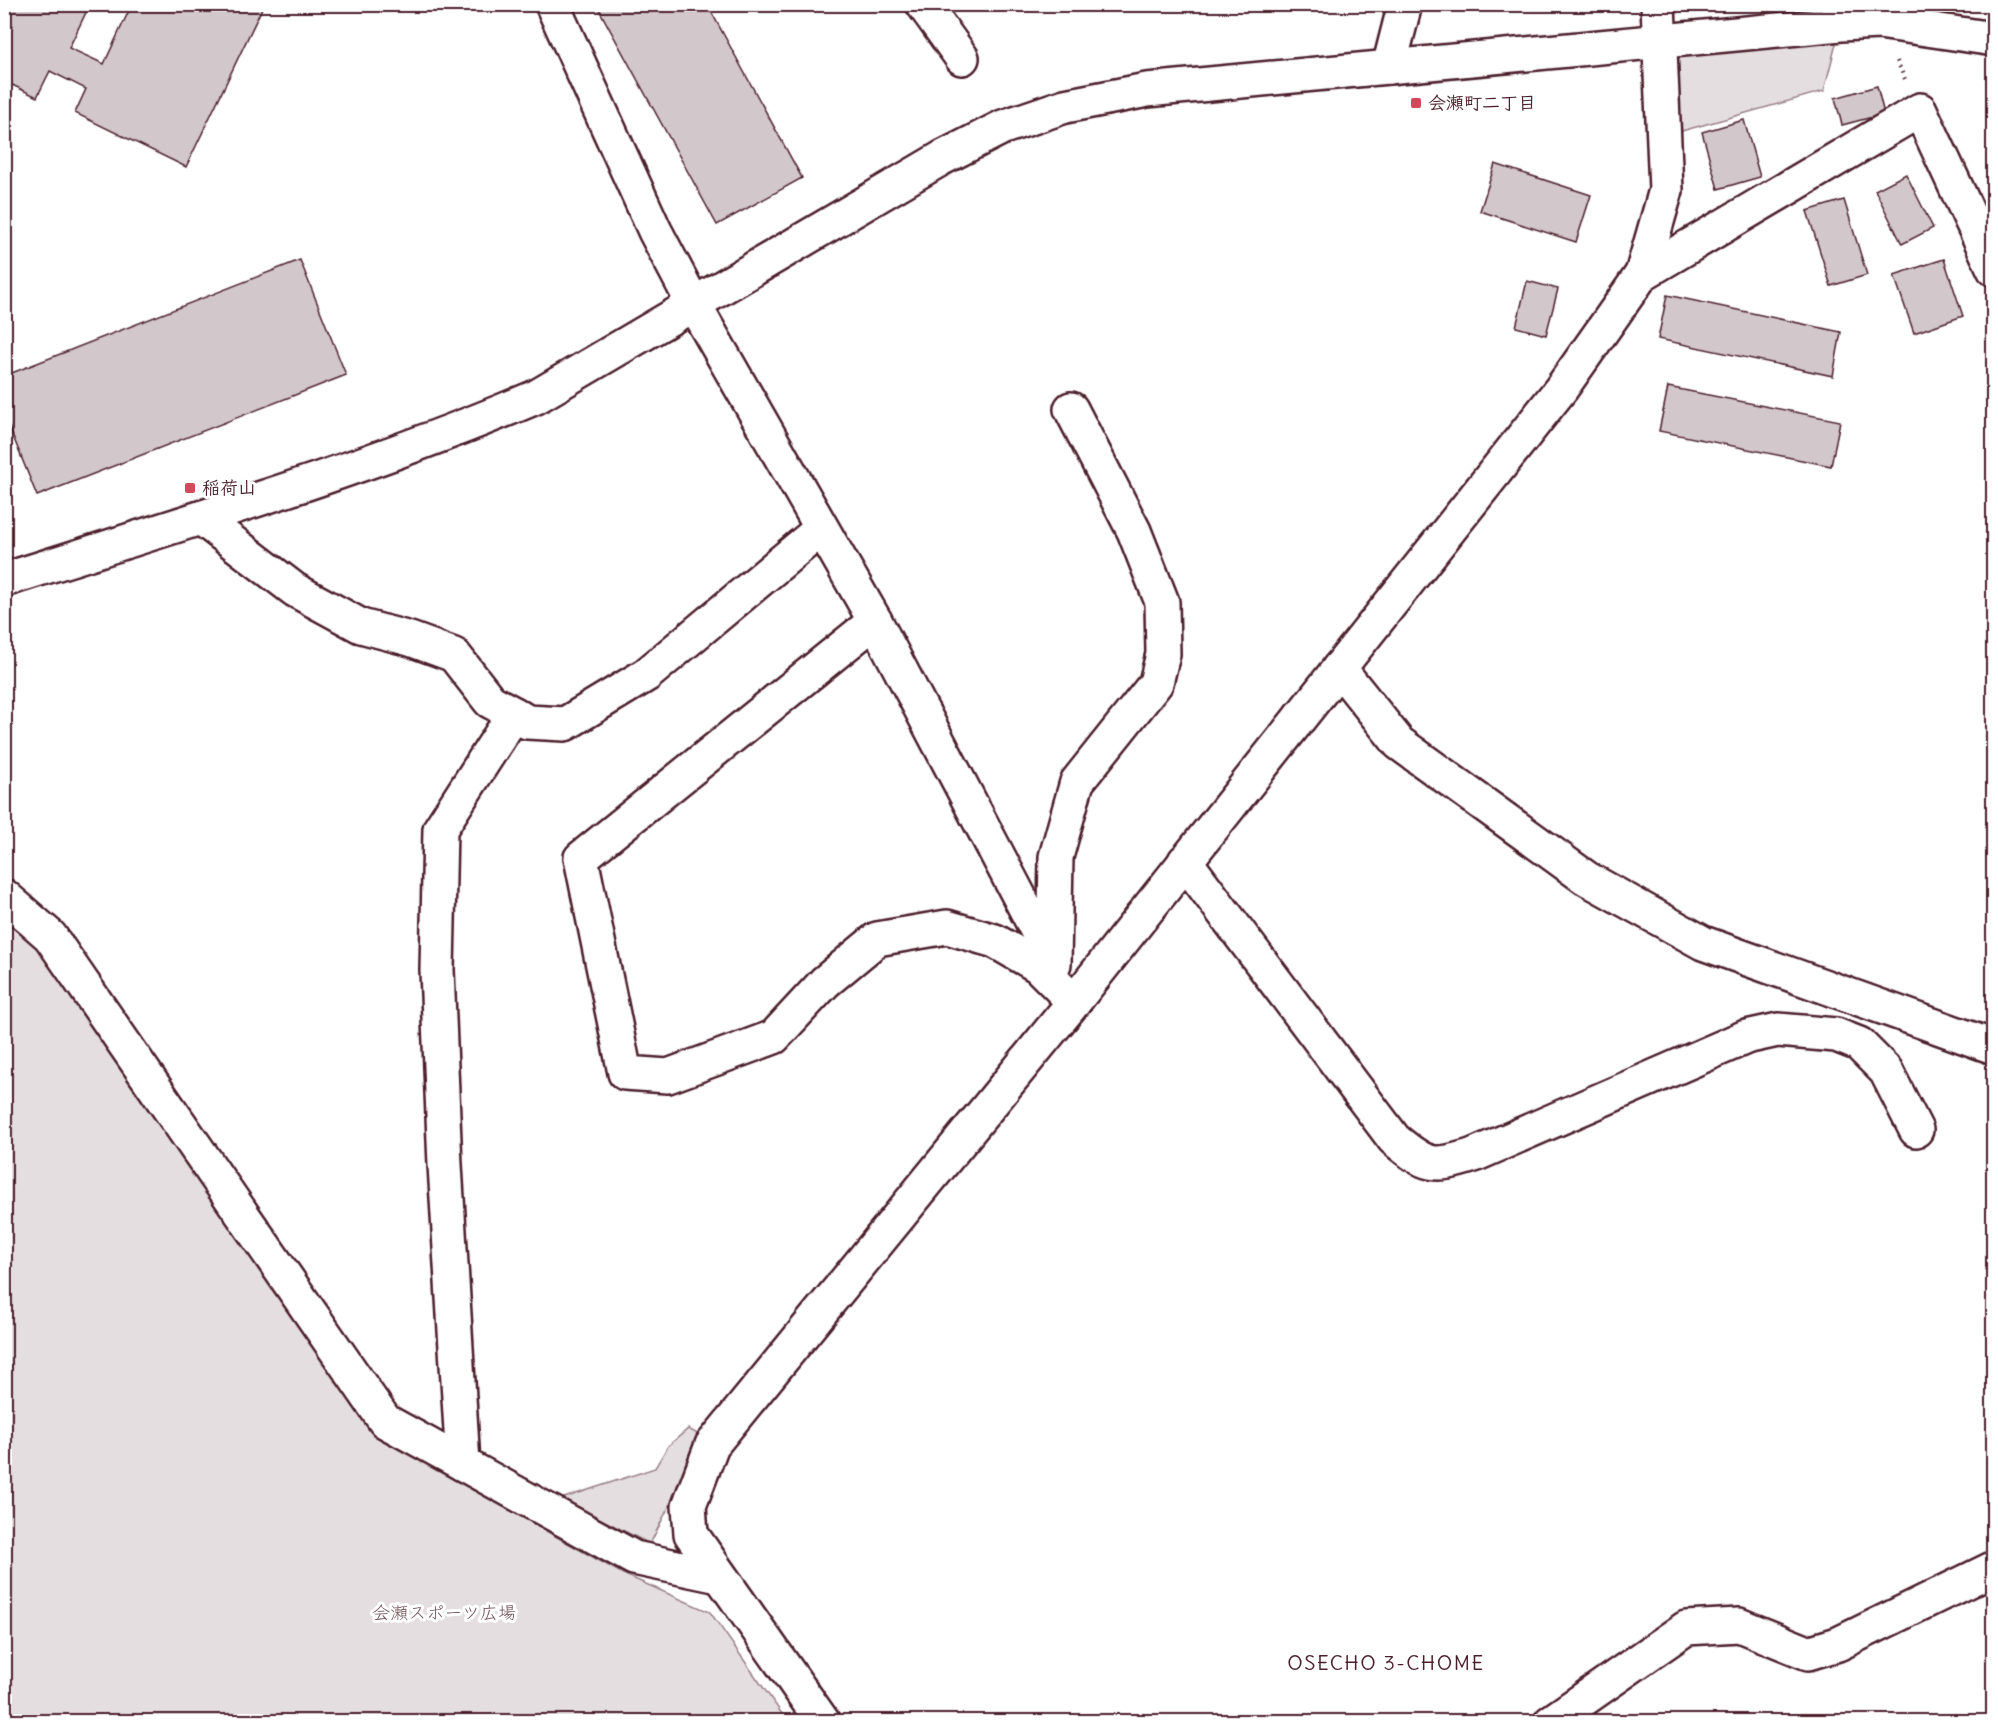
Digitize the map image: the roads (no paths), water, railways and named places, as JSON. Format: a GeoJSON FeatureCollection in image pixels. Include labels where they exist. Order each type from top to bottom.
{"type":"FeatureCollection","features":[{"type":"Feature","properties":{"kind":"street"},"geometry":{"type":"LineString","coordinates":[[552,4],[656,231],[694,305],[875,621],[1074,1002]]}},
{"type":"Feature","properties":{"kind":"street"},"geometry":{"type":"LineString","coordinates":[[923,4],[962,58]]}},
{"type":"Feature","properties":{"kind":"street"},"geometry":{"type":"LineString","coordinates":[[1389,67],[1405,4]]}},
{"type":"Feature","properties":{"kind":"street"},"geometry":{"type":"LineString","coordinates":[[823,1722],[691,1533],[689,1506],[712,1445],[1074,1002],[1561,389],[1642,274],[1666,190],[1658,4]]}},
{"type":"Feature","properties":{"kind":"street"},"geometry":{"type":"LineString","coordinates":[[4,580],[201,518],[466,427],[526,401],[694,305],[942,158],[1003,128],[1065,106],[1148,90],[1660,43],[1876,13],[1994,39]]}},
{"type":"Feature","properties":{"kind":"street"},"geometry":{"type":"LineString","coordinates":[[1642,274],[1920,110],[1994,269]]}},
{"type":"Feature","properties":{"kind":"street"},"geometry":{"type":"LineString","coordinates":[[1054,964],[1056,857],[1077,782],[1156,683],[1163,654],[1162,602],[1134,531],[1071,409]]}},
{"type":"Feature","properties":{"kind":"street"},"geometry":{"type":"LineString","coordinates":[[201,518],[295,590],[362,626],[411,639],[454,655],[490,701],[527,722],[565,724],[646,675],[821,528]]}},
{"type":"Feature","properties":{"kind":"street"},"geometry":{"type":"LineString","coordinates":[[875,621],[581,858],[625,1073],[668,1076],[774,1037],[825,982],[877,939],[947,927],[995,941],[1030,961],[1074,1002]]}},
{"type":"Feature","properties":{"kind":"street"},"geometry":{"type":"LineString","coordinates":[[1339,668],[1399,743],[1586,878],[1703,943],[1994,1047]]}},
{"type":"Feature","properties":{"kind":"street"},"geometry":{"type":"LineString","coordinates":[[463,1464],[445,1166],[437,970],[440,829],[514,714]]}},
{"type":"Feature","properties":{"kind":"street"},"geometry":{"type":"LineString","coordinates":[[1185,861],[1394,1139],[1424,1162],[1446,1164],[1474,1155],[1746,1037],[1778,1030],[1836,1035],[1859,1044],[1886,1071],[1916,1130]]}},
{"type":"Feature","properties":{"kind":"street"},"geometry":{"type":"LineString","coordinates":[[4,896],[50,936],[385,1421],[634,1557],[719,1576]]}},
{"type":"Feature","properties":{"kind":"street"},"geometry":{"type":"LineString","coordinates":[[1551,1722],[1686,1628],[1739,1625],[1809,1653],[1838,1644],[1994,1568]]}},
{"type":"Feature","properties":{"kind":"place","name":"会瀬町二丁目"},"geometry":{"type":"Point","coordinates":[1416,103]}},
{"type":"Feature","properties":{"kind":"place","name":"稲荷山"},"geometry":{"type":"Point","coordinates":[190,488]}},
{"type":"Feature","properties":{"kind":"district","name":"OSECHO 3-CHOME"},"geometry":{"type":"Point","coordinates":[1386,1663]}},
{"type":"Feature","properties":{"kind":"park label","name":"会瀬スポーツ広場"},"geometry":{"type":"Point","coordinates":[444,1613]}}]}
